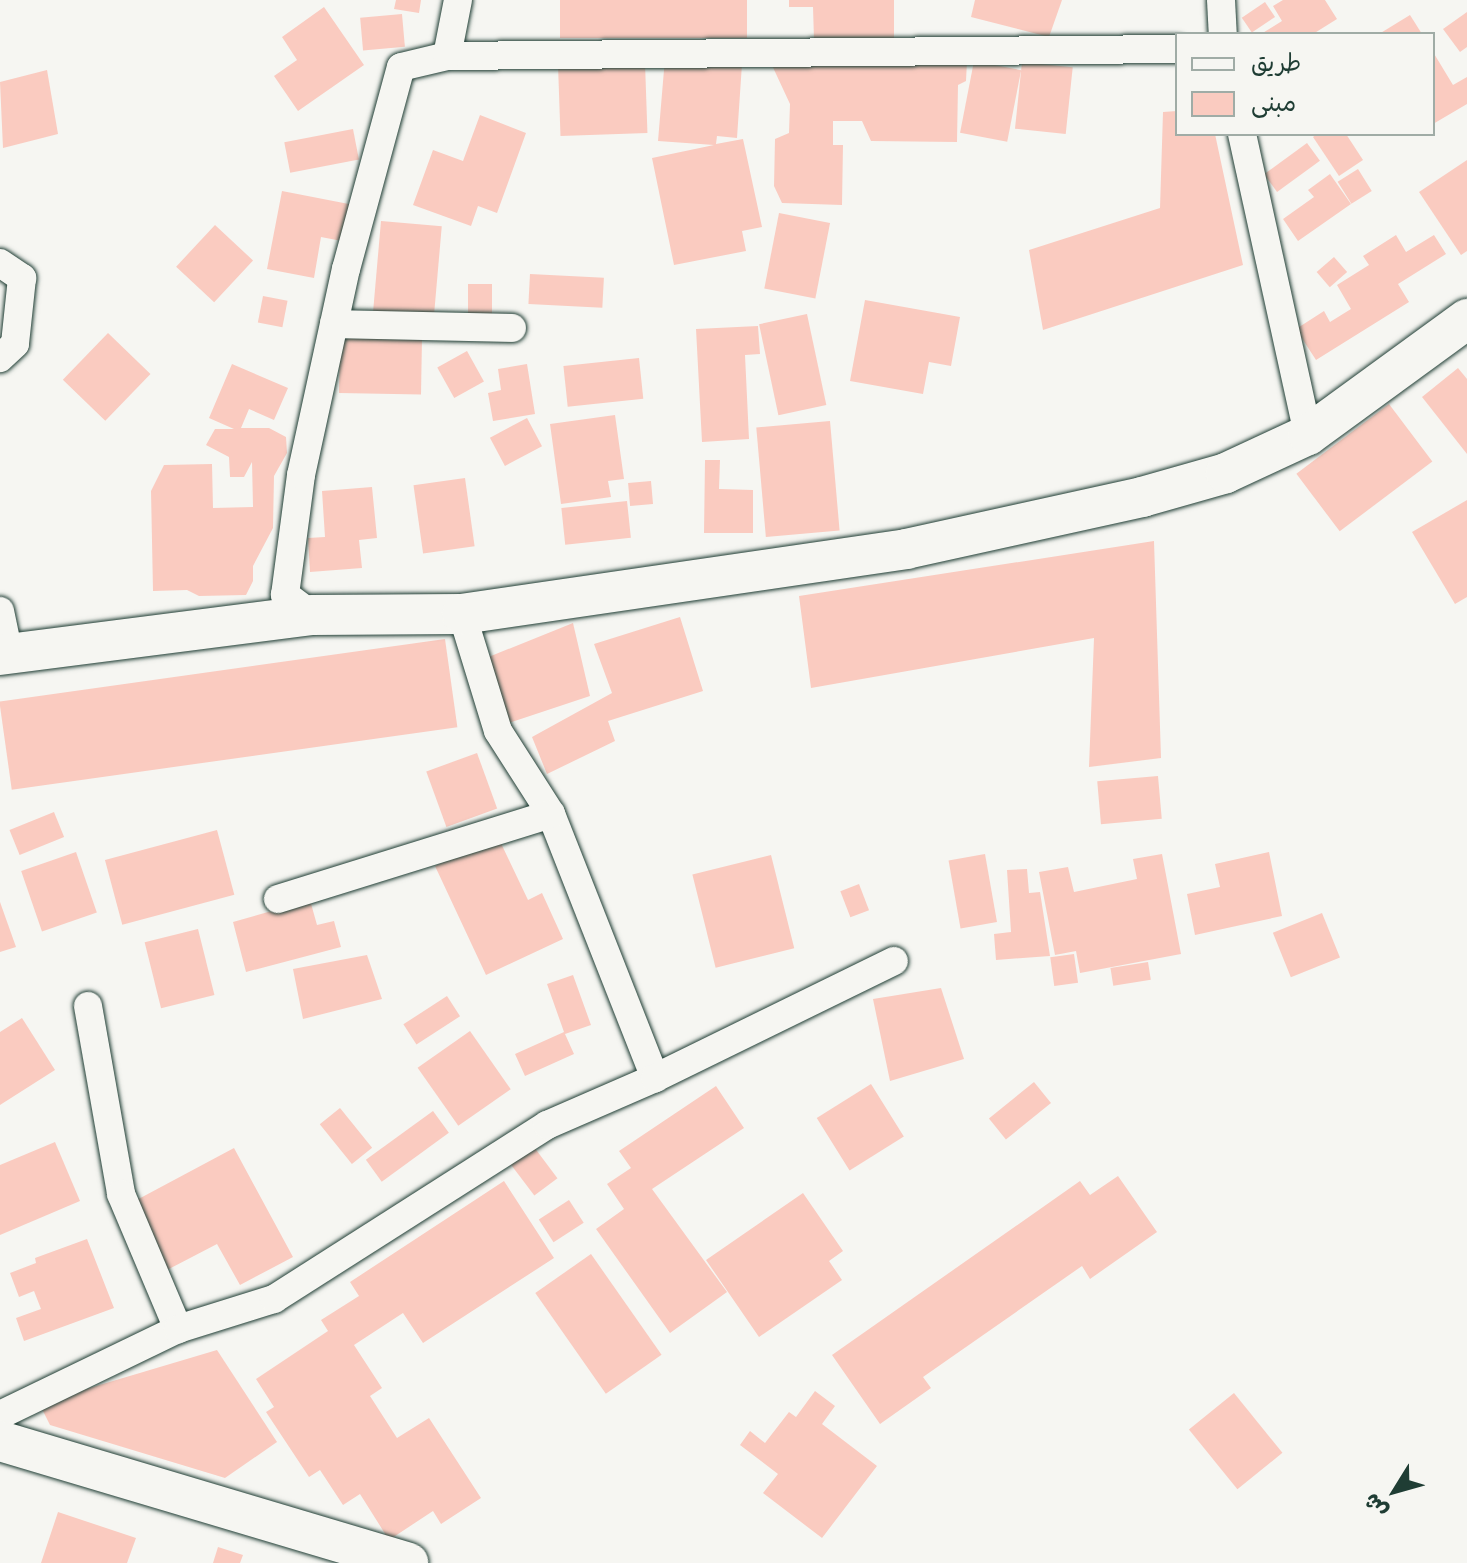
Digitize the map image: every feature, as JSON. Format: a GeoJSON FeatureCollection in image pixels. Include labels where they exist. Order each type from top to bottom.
{"type":"FeatureCollection","features":[{"type":"Feature","properties":{"kind":"main road"},"geometry":{"type":"LineString","coordinates":[[4,654],[312,615],[462,614],[906,549],[1188,485],[1238,468],[1308,435],[1467,319]]}},
{"type":"Feature","properties":{"kind":"main road"},"geometry":{"type":"LineString","coordinates":[[10,1449],[296,1527],[408,1563]]}},
{"type":"Feature","properties":{"kind":"street"},"geometry":{"type":"LineString","coordinates":[[447,56],[458,0]]}},
{"type":"Feature","properties":{"kind":"street"},"geometry":{"type":"LineString","coordinates":[[1221,0],[1223,32]]}},
{"type":"Feature","properties":{"kind":"street"},"geometry":{"type":"LineString","coordinates":[[312,615],[285,595],[301,475],[334,324],[401,67],[447,56],[1175,49]]}},
{"type":"Feature","properties":{"kind":"street"},"geometry":{"type":"LineString","coordinates":[[1242,136],[1308,435]]}},
{"type":"Feature","properties":{"kind":"street"},"geometry":{"type":"LineString","coordinates":[[0,263],[22,278],[15,344],[0,358]]}},
{"type":"Feature","properties":{"kind":"street"},"geometry":{"type":"LineString","coordinates":[[334,324],[512,328]]}},
{"type":"Feature","properties":{"kind":"street"},"geometry":{"type":"LineString","coordinates":[[0,611],[4,654]]}},
{"type":"Feature","properties":{"kind":"street"},"geometry":{"type":"LineString","coordinates":[[462,614],[498,731],[551,814],[655,1078]]}},
{"type":"Feature","properties":{"kind":"street"},"geometry":{"type":"LineString","coordinates":[[278,899],[551,814]]}},
{"type":"Feature","properties":{"kind":"street"},"geometry":{"type":"LineString","coordinates":[[0,1415],[178,1329],[274,1299],[547,1125],[655,1078],[894,961]]}},
{"type":"Feature","properties":{"kind":"street"},"geometry":{"type":"LineString","coordinates":[[88,1006],[121,1194],[178,1329]]}},
{"type":"Feature","properties":{"kind":"building"},"geometry":{"type":"Polygon","coordinates":[[[396,0],[421,0],[419,13],[394,9],[396,0]]]}},
{"type":"Feature","properties":{"kind":"building"},"geometry":{"type":"Polygon","coordinates":[[[560,0],[747,0],[747,38],[560,38],[560,0]]]}},
{"type":"Feature","properties":{"kind":"building"},"geometry":{"type":"Polygon","coordinates":[[[789,0],[894,0],[894,39],[814,40],[813,7],[789,7],[789,0]]]}},
{"type":"Feature","properties":{"kind":"building"},"geometry":{"type":"Polygon","coordinates":[[[975,0],[1062,0],[1049,37],[971,17],[975,0]]]}},
{"type":"Feature","properties":{"kind":"building"},"geometry":{"type":"Polygon","coordinates":[[[1283,0],[1325,0],[1337,19],[1316,32],[1264,32],[1282,21],[1273,6],[1283,0]]]}},
{"type":"Feature","properties":{"kind":"building"},"geometry":{"type":"Polygon","coordinates":[[[1265,2],[1275,17],[1251,32],[1242,18],[1265,2]]]}},
{"type":"Feature","properties":{"kind":"building"},"geometry":{"type":"Polygon","coordinates":[[[324,7],[364,65],[298,111],[274,76],[297,60],[282,37],[324,7]]]}},
{"type":"Feature","properties":{"kind":"building"},"geometry":{"type":"Polygon","coordinates":[[[1467,12],[1467,47],[1460,52],[1443,29],[1467,12]]]}},
{"type":"Feature","properties":{"kind":"building"},"geometry":{"type":"Polygon","coordinates":[[[402,14],[405,47],[363,51],[360,18],[402,14]]]}},
{"type":"Feature","properties":{"kind":"building"},"geometry":{"type":"Polygon","coordinates":[[[1410,15],[1421,32],[1382,32],[1410,15]]]}},
{"type":"Feature","properties":{"kind":"building"},"geometry":{"type":"Polygon","coordinates":[[[1435,55],[1453,85],[1467,77],[1467,104],[1435,123],[1435,55]]]}},
{"type":"Feature","properties":{"kind":"building"},"geometry":{"type":"Polygon","coordinates":[[[665,58],[742,64],[737,138],[717,136],[716,144],[743,139],[762,227],[742,231],[746,251],[674,265],[652,158],[714,145],[658,141],[665,58]]]}},
{"type":"Feature","properties":{"kind":"building"},"geometry":{"type":"Polygon","coordinates":[[[770,61],[967,61],[966,81],[958,85],[957,142],[871,141],[862,121],[833,121],[833,145],[843,145],[842,205],[782,203],[774,186],[775,139],[789,133],[790,104],[770,61]]]}},
{"type":"Feature","properties":{"kind":"building"},"geometry":{"type":"Polygon","coordinates":[[[974,61],[1021,70],[1007,142],[960,133],[974,61]]]}},
{"type":"Feature","properties":{"kind":"building"},"geometry":{"type":"Polygon","coordinates":[[[1022,62],[1073,67],[1066,134],[1015,129],[1022,62]]]}},
{"type":"Feature","properties":{"kind":"building"},"geometry":{"type":"Polygon","coordinates":[[[645,63],[647,133],[560,136],[558,66],[645,63]]]}},
{"type":"Feature","properties":{"kind":"building"},"geometry":{"type":"Polygon","coordinates":[[[47,70],[58,134],[3,148],[0,82],[47,70]]]}},
{"type":"Feature","properties":{"kind":"building"},"geometry":{"type":"Polygon","coordinates":[[[1175,111],[1175,136],[1215,136],[1243,265],[1043,330],[1029,250],[1160,208],[1163,112],[1175,111]]]}},
{"type":"Feature","properties":{"kind":"building"},"geometry":{"type":"Polygon","coordinates":[[[480,115],[526,133],[497,213],[478,206],[471,226],[413,205],[433,150],[463,161],[480,115]]]}},
{"type":"Feature","properties":{"kind":"building"},"geometry":{"type":"Polygon","coordinates":[[[353,129],[359,159],[290,173],[284,142],[353,129]]]}},
{"type":"Feature","properties":{"kind":"building"},"geometry":{"type":"Polygon","coordinates":[[[1347,136],[1363,160],[1339,176],[1313,137],[1347,136]]]}},
{"type":"Feature","properties":{"kind":"building"},"geometry":{"type":"Polygon","coordinates":[[[1307,143],[1320,161],[1277,192],[1264,174],[1307,143]]]}},
{"type":"Feature","properties":{"kind":"building"},"geometry":{"type":"Polygon","coordinates":[[[1467,160],[1467,251],[1461,255],[1419,192],[1467,160]]]}},
{"type":"Feature","properties":{"kind":"building"},"geometry":{"type":"Polygon","coordinates":[[[1358,169],[1372,191],[1351,204],[1338,182],[1358,169]]]}},
{"type":"Feature","properties":{"kind":"building"},"geometry":{"type":"Polygon","coordinates":[[[1330,174],[1351,204],[1298,241],[1283,219],[1314,197],[1308,190],[1330,174]]]}},
{"type":"Feature","properties":{"kind":"building"},"geometry":{"type":"Polygon","coordinates":[[[282,191],[359,206],[352,243],[321,237],[314,278],[267,269],[282,191]]]}},
{"type":"Feature","properties":{"kind":"building"},"geometry":{"type":"Polygon","coordinates":[[[779,213],[830,223],[815,299],[764,289],[779,213]]]}},
{"type":"Feature","properties":{"kind":"building"},"geometry":{"type":"Polygon","coordinates":[[[381,221],[442,226],[434,320],[373,315],[381,221]]]}},
{"type":"Feature","properties":{"kind":"building"},"geometry":{"type":"Polygon","coordinates":[[[215,225],[253,260],[214,302],[176,267],[215,225]]]}},
{"type":"Feature","properties":{"kind":"building"},"geometry":{"type":"Polygon","coordinates":[[[1396,235],[1406,252],[1434,235],[1446,254],[1398,284],[1409,302],[1316,360],[1296,329],[1324,311],[1330,322],[1351,309],[1337,285],[1369,265],[1363,256],[1396,235]]]}},
{"type":"Feature","properties":{"kind":"building"},"geometry":{"type":"Polygon","coordinates":[[[1334,257],[1347,272],[1330,287],[1317,272],[1334,257]]]}},
{"type":"Feature","properties":{"kind":"building"},"geometry":{"type":"Polygon","coordinates":[[[530,274],[604,278],[602,308],[528,304],[530,274]]]}},
{"type":"Feature","properties":{"kind":"building"},"geometry":{"type":"Polygon","coordinates":[[[468,284],[492,284],[492,320],[468,320],[468,284]]]}},
{"type":"Feature","properties":{"kind":"building"},"geometry":{"type":"Polygon","coordinates":[[[263,296],[288,301],[282,327],[258,323],[263,296]]]}},
{"type":"Feature","properties":{"kind":"building"},"geometry":{"type":"Polygon","coordinates":[[[865,300],[960,317],[951,366],[929,362],[923,394],[850,381],[865,300]]]}},
{"type":"Feature","properties":{"kind":"building"},"geometry":{"type":"Polygon","coordinates":[[[807,314],[826,405],[778,415],[759,324],[807,314]]]}},
{"type":"Feature","properties":{"kind":"building"},"geometry":{"type":"Polygon","coordinates":[[[758,326],[760,354],[745,355],[749,439],[702,442],[696,329],[758,326]]]}},
{"type":"Feature","properties":{"kind":"building"},"geometry":{"type":"Polygon","coordinates":[[[108,333],[150,374],[105,421],[63,380],[108,333]]]}},
{"type":"Feature","properties":{"kind":"building"},"geometry":{"type":"Polygon","coordinates":[[[340,337],[422,338],[421,394],[339,393],[340,337]]]}},
{"type":"Feature","properties":{"kind":"building"},"geometry":{"type":"Polygon","coordinates":[[[467,351],[484,382],[454,398],[437,367],[467,351]]]}},
{"type":"Feature","properties":{"kind":"building"},"geometry":{"type":"Polygon","coordinates":[[[639,358],[643,399],[568,407],[563,366],[639,358]]]}},
{"type":"Feature","properties":{"kind":"building"},"geometry":{"type":"Polygon","coordinates":[[[232,364],[288,388],[274,420],[249,409],[241,428],[269,428],[286,437],[287,453],[274,476],[273,528],[253,566],[253,581],[246,595],[199,596],[187,590],[153,591],[151,491],[164,465],[212,464],[213,508],[253,507],[252,462],[244,477],[230,477],[229,457],[206,445],[215,429],[234,429],[209,418],[232,364]]]}},
{"type":"Feature","properties":{"kind":"building"},"geometry":{"type":"Polygon","coordinates":[[[527,364],[535,414],[493,421],[488,393],[501,390],[498,369],[527,364]]]}},
{"type":"Feature","properties":{"kind":"building"},"geometry":{"type":"Polygon","coordinates":[[[1458,368],[1467,379],[1467,454],[1422,397],[1458,368]]]}},
{"type":"Feature","properties":{"kind":"building"},"geometry":{"type":"Polygon","coordinates":[[[1389,404],[1432,462],[1340,531],[1296,474],[1389,404]]]}},
{"type":"Feature","properties":{"kind":"building"},"geometry":{"type":"Polygon","coordinates":[[[615,415],[624,479],[608,481],[611,497],[561,504],[550,424],[615,415]]]}},
{"type":"Feature","properties":{"kind":"building"},"geometry":{"type":"Polygon","coordinates":[[[527,418],[542,446],[505,466],[490,438],[527,418]]]}},
{"type":"Feature","properties":{"kind":"building"},"geometry":{"type":"Polygon","coordinates":[[[830,421],[840,531],[766,537],[756,427],[830,421]]]}},
{"type":"Feature","properties":{"kind":"building"},"geometry":{"type":"Polygon","coordinates":[[[705,460],[720,460],[719,489],[753,490],[753,533],[704,533],[705,460]]]}},
{"type":"Feature","properties":{"kind":"building"},"geometry":{"type":"Polygon","coordinates":[[[465,478],[475,546],[423,554],[414,485],[465,478]]]}},
{"type":"Feature","properties":{"kind":"building"},"geometry":{"type":"Polygon","coordinates":[[[651,481],[653,504],[630,506],[628,483],[651,481]]]}},
{"type":"Feature","properties":{"kind":"building"},"geometry":{"type":"Polygon","coordinates":[[[372,487],[377,538],[359,540],[362,568],[310,572],[308,538],[325,537],[322,491],[372,487]]]}},
{"type":"Feature","properties":{"kind":"building"},"geometry":{"type":"Polygon","coordinates":[[[1467,500],[1467,597],[1455,604],[1412,532],[1467,500]]]}},
{"type":"Feature","properties":{"kind":"building"},"geometry":{"type":"Polygon","coordinates":[[[627,501],[631,538],[565,545],[561,508],[627,501]]]}},
{"type":"Feature","properties":{"kind":"building"},"geometry":{"type":"Polygon","coordinates":[[[1154,541],[1161,758],[1089,767],[1094,638],[811,688],[799,596],[1154,541]]]}},
{"type":"Feature","properties":{"kind":"building"},"geometry":{"type":"Polygon","coordinates":[[[680,617],[703,691],[608,721],[615,741],[547,774],[532,737],[612,693],[594,644],[680,617]]]}},
{"type":"Feature","properties":{"kind":"building"},"geometry":{"type":"Polygon","coordinates":[[[573,623],[590,696],[503,725],[486,658],[573,623]]]}},
{"type":"Feature","properties":{"kind":"building"},"geometry":{"type":"Polygon","coordinates":[[[445,639],[457,727],[12,790],[0,702],[445,639]]]}},
{"type":"Feature","properties":{"kind":"building"},"geometry":{"type":"Polygon","coordinates":[[[477,753],[497,808],[446,827],[426,771],[477,753]]]}},
{"type":"Feature","properties":{"kind":"building"},"geometry":{"type":"Polygon","coordinates":[[[1158,776],[1162,819],[1101,824],[1097,781],[1158,776]]]}},
{"type":"Feature","properties":{"kind":"building"},"geometry":{"type":"Polygon","coordinates":[[[54,812],[64,837],[20,855],[9,830],[54,812]]]}},
{"type":"Feature","properties":{"kind":"building"},"geometry":{"type":"Polygon","coordinates":[[[217,830],[234,895],[122,925],[105,860],[217,830]]]}},
{"type":"Feature","properties":{"kind":"building"},"geometry":{"type":"Polygon","coordinates":[[[498,837],[528,900],[542,893],[563,939],[486,975],[435,866],[498,837]]]}},
{"type":"Feature","properties":{"kind":"building"},"geometry":{"type":"Polygon","coordinates":[[[76,852],[97,913],[42,931],[21,871],[76,852]]]}},
{"type":"Feature","properties":{"kind":"building"},"geometry":{"type":"Polygon","coordinates":[[[1269,852],[1282,916],[1195,935],[1187,894],[1220,887],[1215,864],[1269,852]]]}},
{"type":"Feature","properties":{"kind":"building"},"geometry":{"type":"Polygon","coordinates":[[[985,854],[997,922],[961,928],[949,860],[985,854]]]}},
{"type":"Feature","properties":{"kind":"building"},"geometry":{"type":"Polygon","coordinates":[[[1162,854],[1181,954],[1080,973],[1076,951],[1055,955],[1039,872],[1068,867],[1074,892],[1137,879],[1133,859],[1162,854]]]}},
{"type":"Feature","properties":{"kind":"building"},"geometry":{"type":"Polygon","coordinates":[[[771,855],[794,948],[716,968],[692,875],[771,855]]]}},
{"type":"Feature","properties":{"kind":"building"},"geometry":{"type":"Polygon","coordinates":[[[1027,869],[1029,893],[1040,892],[1050,956],[996,960],[994,934],[1011,932],[1007,870],[1027,869]]]}},
{"type":"Feature","properties":{"kind":"building"},"geometry":{"type":"Polygon","coordinates":[[[859,884],[869,910],[850,917],[840,891],[859,884]]]}},
{"type":"Feature","properties":{"kind":"building"},"geometry":{"type":"Polygon","coordinates":[[[310,900],[317,925],[334,921],[341,947],[246,972],[233,922],[310,900]]]}},
{"type":"Feature","properties":{"kind":"building"},"geometry":{"type":"Polygon","coordinates":[[[0,902],[16,947],[0,952],[0,902]]]}},
{"type":"Feature","properties":{"kind":"building"},"geometry":{"type":"Polygon","coordinates":[[[1322,913],[1340,958],[1291,977],[1273,933],[1322,913]]]}},
{"type":"Feature","properties":{"kind":"building"},"geometry":{"type":"Polygon","coordinates":[[[198,929],[214,995],[161,1008],[145,942],[198,929]]]}},
{"type":"Feature","properties":{"kind":"building"},"geometry":{"type":"Polygon","coordinates":[[[1074,954],[1078,983],[1054,986],[1050,957],[1074,954]]]}},
{"type":"Feature","properties":{"kind":"building"},"geometry":{"type":"Polygon","coordinates":[[[367,955],[382,999],[303,1019],[293,969],[367,955]]]}},
{"type":"Feature","properties":{"kind":"building"},"geometry":{"type":"Polygon","coordinates":[[[1148,962],[1151,980],[1113,986],[1110,968],[1148,962]]]}},
{"type":"Feature","properties":{"kind":"building"},"geometry":{"type":"Polygon","coordinates":[[[573,975],[591,1025],[565,1034],[574,1054],[525,1076],[515,1054],[564,1032],[547,984],[573,975]]]}},
{"type":"Feature","properties":{"kind":"building"},"geometry":{"type":"Polygon","coordinates":[[[941,988],[964,1059],[890,1081],[873,999],[941,988]]]}},
{"type":"Feature","properties":{"kind":"building"},"geometry":{"type":"Polygon","coordinates":[[[447,996],[460,1016],[416,1044],[403,1024],[447,996]]]}},
{"type":"Feature","properties":{"kind":"building"},"geometry":{"type":"Polygon","coordinates":[[[22,1018],[55,1070],[0,1105],[0,1032],[22,1018]]]}},
{"type":"Feature","properties":{"kind":"building"},"geometry":{"type":"Polygon","coordinates":[[[470,1031],[511,1089],[458,1126],[418,1068],[470,1031]]]}},
{"type":"Feature","properties":{"kind":"building"},"geometry":{"type":"Polygon","coordinates":[[[1034,1082],[1051,1103],[1006,1139],[989,1119],[1034,1082]]]}},
{"type":"Feature","properties":{"kind":"building"},"geometry":{"type":"Polygon","coordinates":[[[871,1084],[904,1137],[850,1170],[817,1118],[871,1084]]]}},
{"type":"Feature","properties":{"kind":"building"},"geometry":{"type":"Polygon","coordinates":[[[716,1086],[744,1128],[652,1189],[727,1292],[670,1333],[596,1229],[624,1209],[607,1184],[631,1168],[619,1151],[716,1086]]]}},
{"type":"Feature","properties":{"kind":"building"},"geometry":{"type":"Polygon","coordinates":[[[340,1108],[372,1148],[352,1164],[320,1124],[340,1108]]]}},
{"type":"Feature","properties":{"kind":"building"},"geometry":{"type":"Polygon","coordinates":[[[433,1111],[449,1133],[382,1182],[366,1160],[433,1111]]]}},
{"type":"Feature","properties":{"kind":"building"},"geometry":{"type":"Polygon","coordinates":[[[55,1142],[80,1201],[0,1235],[0,1165],[55,1142]]]}},
{"type":"Feature","properties":{"kind":"building"},"geometry":{"type":"Polygon","coordinates":[[[531,1143],[557,1178],[534,1196],[508,1160],[531,1143]]]}},
{"type":"Feature","properties":{"kind":"building"},"geometry":{"type":"Polygon","coordinates":[[[234,1148],[293,1257],[240,1285],[217,1244],[167,1270],[131,1203],[234,1148]]]}},
{"type":"Feature","properties":{"kind":"building"},"geometry":{"type":"Polygon","coordinates":[[[1118,1176],[1157,1232],[1090,1279],[1082,1266],[923,1377],[931,1388],[880,1424],[832,1355],[1080,1181],[1090,1195],[1118,1176]]]}},
{"type":"Feature","properties":{"kind":"building"},"geometry":{"type":"Polygon","coordinates":[[[504,1181],[554,1258],[423,1343],[403,1313],[354,1345],[382,1388],[370,1396],[397,1438],[429,1418],[481,1498],[441,1524],[433,1511],[389,1540],[360,1494],[343,1505],[320,1470],[309,1477],[266,1412],[274,1407],[256,1379],[328,1331],[321,1320],[359,1296],[350,1282],[504,1181]]]}},
{"type":"Feature","properties":{"kind":"building"},"geometry":{"type":"Polygon","coordinates":[[[803,1193],[843,1251],[829,1261],[842,1280],[759,1337],[706,1260],[803,1193]]]}},
{"type":"Feature","properties":{"kind":"building"},"geometry":{"type":"Polygon","coordinates":[[[569,1200],[584,1223],[554,1242],[539,1220],[569,1200]]]}},
{"type":"Feature","properties":{"kind":"building"},"geometry":{"type":"Polygon","coordinates":[[[87,1239],[114,1308],[24,1341],[16,1318],[41,1309],[34,1291],[19,1297],[10,1273],[36,1263],[35,1258],[87,1239]]]}},
{"type":"Feature","properties":{"kind":"building"},"geometry":{"type":"Polygon","coordinates":[[[591,1254],[662,1355],[606,1394],[535,1293],[591,1254]]]}},
{"type":"Feature","properties":{"kind":"building"},"geometry":{"type":"Polygon","coordinates":[[[217,1350],[277,1442],[225,1478],[50,1425],[39,1403],[217,1350]]]}},
{"type":"Feature","properties":{"kind":"building"},"geometry":{"type":"Polygon","coordinates":[[[815,1391],[835,1406],[822,1424],[877,1466],[822,1538],[763,1493],[778,1474],[740,1445],[750,1431],[765,1443],[789,1412],[796,1417],[815,1391]]]}},
{"type":"Feature","properties":{"kind":"building"},"geometry":{"type":"Polygon","coordinates":[[[1234,1393],[1282,1453],[1237,1489],[1189,1430],[1234,1393]]]}},
{"type":"Feature","properties":{"kind":"building"},"geometry":{"type":"Polygon","coordinates":[[[58,1512],[136,1538],[127,1563],[41,1563],[58,1512]]]}},
{"type":"Feature","properties":{"kind":"building"},"geometry":{"type":"Polygon","coordinates":[[[218,1547],[243,1555],[240,1563],[213,1563],[218,1547]]]}}]}
